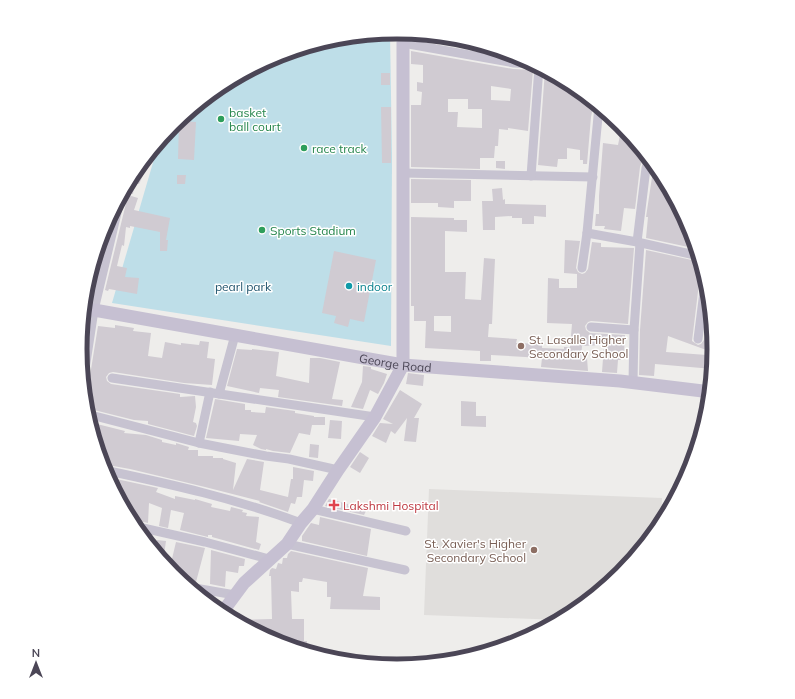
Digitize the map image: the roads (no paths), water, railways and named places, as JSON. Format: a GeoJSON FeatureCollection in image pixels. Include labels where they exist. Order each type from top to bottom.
{"type":"FeatureCollection","features":[{"type":"Feature","properties":{"kind":"main road"},"geometry":{"type":"LineString","coordinates":[[225,608],[244,583],[287,544],[301,523],[313,509],[338,470],[376,417],[403,365],[403,39]]}},
{"type":"Feature","properties":{"kind":"main road","name":"George Road"},"geometry":{"type":"LineString","coordinates":[[90,310],[403,365],[633,382],[705,391]]}},
{"type":"Feature","properties":{"kind":"street"},"geometry":{"type":"LineString","coordinates":[[410,40],[516,63]]}},
{"type":"Feature","properties":{"kind":"street"},"geometry":{"type":"LineString","coordinates":[[531,176],[539,73]]}},
{"type":"Feature","properties":{"kind":"street"},"geometry":{"type":"LineString","coordinates":[[582,268],[593,177],[598,113]]}},
{"type":"Feature","properties":{"kind":"street"},"geometry":{"type":"LineString","coordinates":[[633,382],[634,330],[639,242],[647,164]]}},
{"type":"Feature","properties":{"kind":"street"},"geometry":{"type":"LineString","coordinates":[[403,172],[593,177]]}},
{"type":"Feature","properties":{"kind":"street"},"geometry":{"type":"LineString","coordinates":[[91,303],[112,230]]}},
{"type":"Feature","properties":{"kind":"street"},"geometry":{"type":"LineString","coordinates":[[587,233],[639,242],[693,255]]}},
{"type":"Feature","properties":{"kind":"street"},"geometry":{"type":"LineString","coordinates":[[698,339],[703,297]]}},
{"type":"Feature","properties":{"kind":"street"},"geometry":{"type":"LineString","coordinates":[[591,327],[634,330]]}},
{"type":"Feature","properties":{"kind":"street"},"geometry":{"type":"LineString","coordinates":[[199,443],[214,393],[235,335]]}},
{"type":"Feature","properties":{"kind":"street"},"geometry":{"type":"LineString","coordinates":[[112,378],[376,417]]}},
{"type":"Feature","properties":{"kind":"street"},"geometry":{"type":"LineString","coordinates":[[94,416],[199,443],[289,459],[338,470]]}},
{"type":"Feature","properties":{"kind":"street"},"geometry":{"type":"LineString","coordinates":[[113,472],[276,513],[301,523]]}},
{"type":"Feature","properties":{"kind":"street"},"geometry":{"type":"LineString","coordinates":[[313,509],[406,531]]}},
{"type":"Feature","properties":{"kind":"street"},"geometry":{"type":"LineString","coordinates":[[143,528],[205,542],[269,559]]}},
{"type":"Feature","properties":{"kind":"street"},"geometry":{"type":"LineString","coordinates":[[287,544],[405,570]]}},
{"type":"Feature","properties":{"kind":"street"},"geometry":{"type":"LineString","coordinates":[[200,589],[235,595]]}},
{"type":"Feature","properties":{"kind":"place","name":"basket ball court"},"geometry":{"type":"Point","coordinates":[221,119]}},
{"type":"Feature","properties":{"kind":"place","name":"race track"},"geometry":{"type":"Point","coordinates":[304,148]}},
{"type":"Feature","properties":{"kind":"place","name":"Sports Stadium"},"geometry":{"type":"Point","coordinates":[262,230]}},
{"type":"Feature","properties":{"kind":"place","name":"indoor"},"geometry":{"type":"Point","coordinates":[349,286]}},
{"type":"Feature","properties":{"kind":"place","name":"St. Lasalle Higher Secondary School"},"geometry":{"type":"Point","coordinates":[521,346]}},
{"type":"Feature","properties":{"kind":"place","name":"Lakshmi Hospital"},"geometry":{"type":"Point","coordinates":[334,505]}},
{"type":"Feature","properties":{"kind":"place","name":"St. Xavier's Higher Secondary School"},"geometry":{"type":"Point","coordinates":[534,550]}},
{"type":"Feature","properties":{"kind":"park label","name":"pearl park"},"geometry":{"type":"Point","coordinates":[243,286]}}]}
